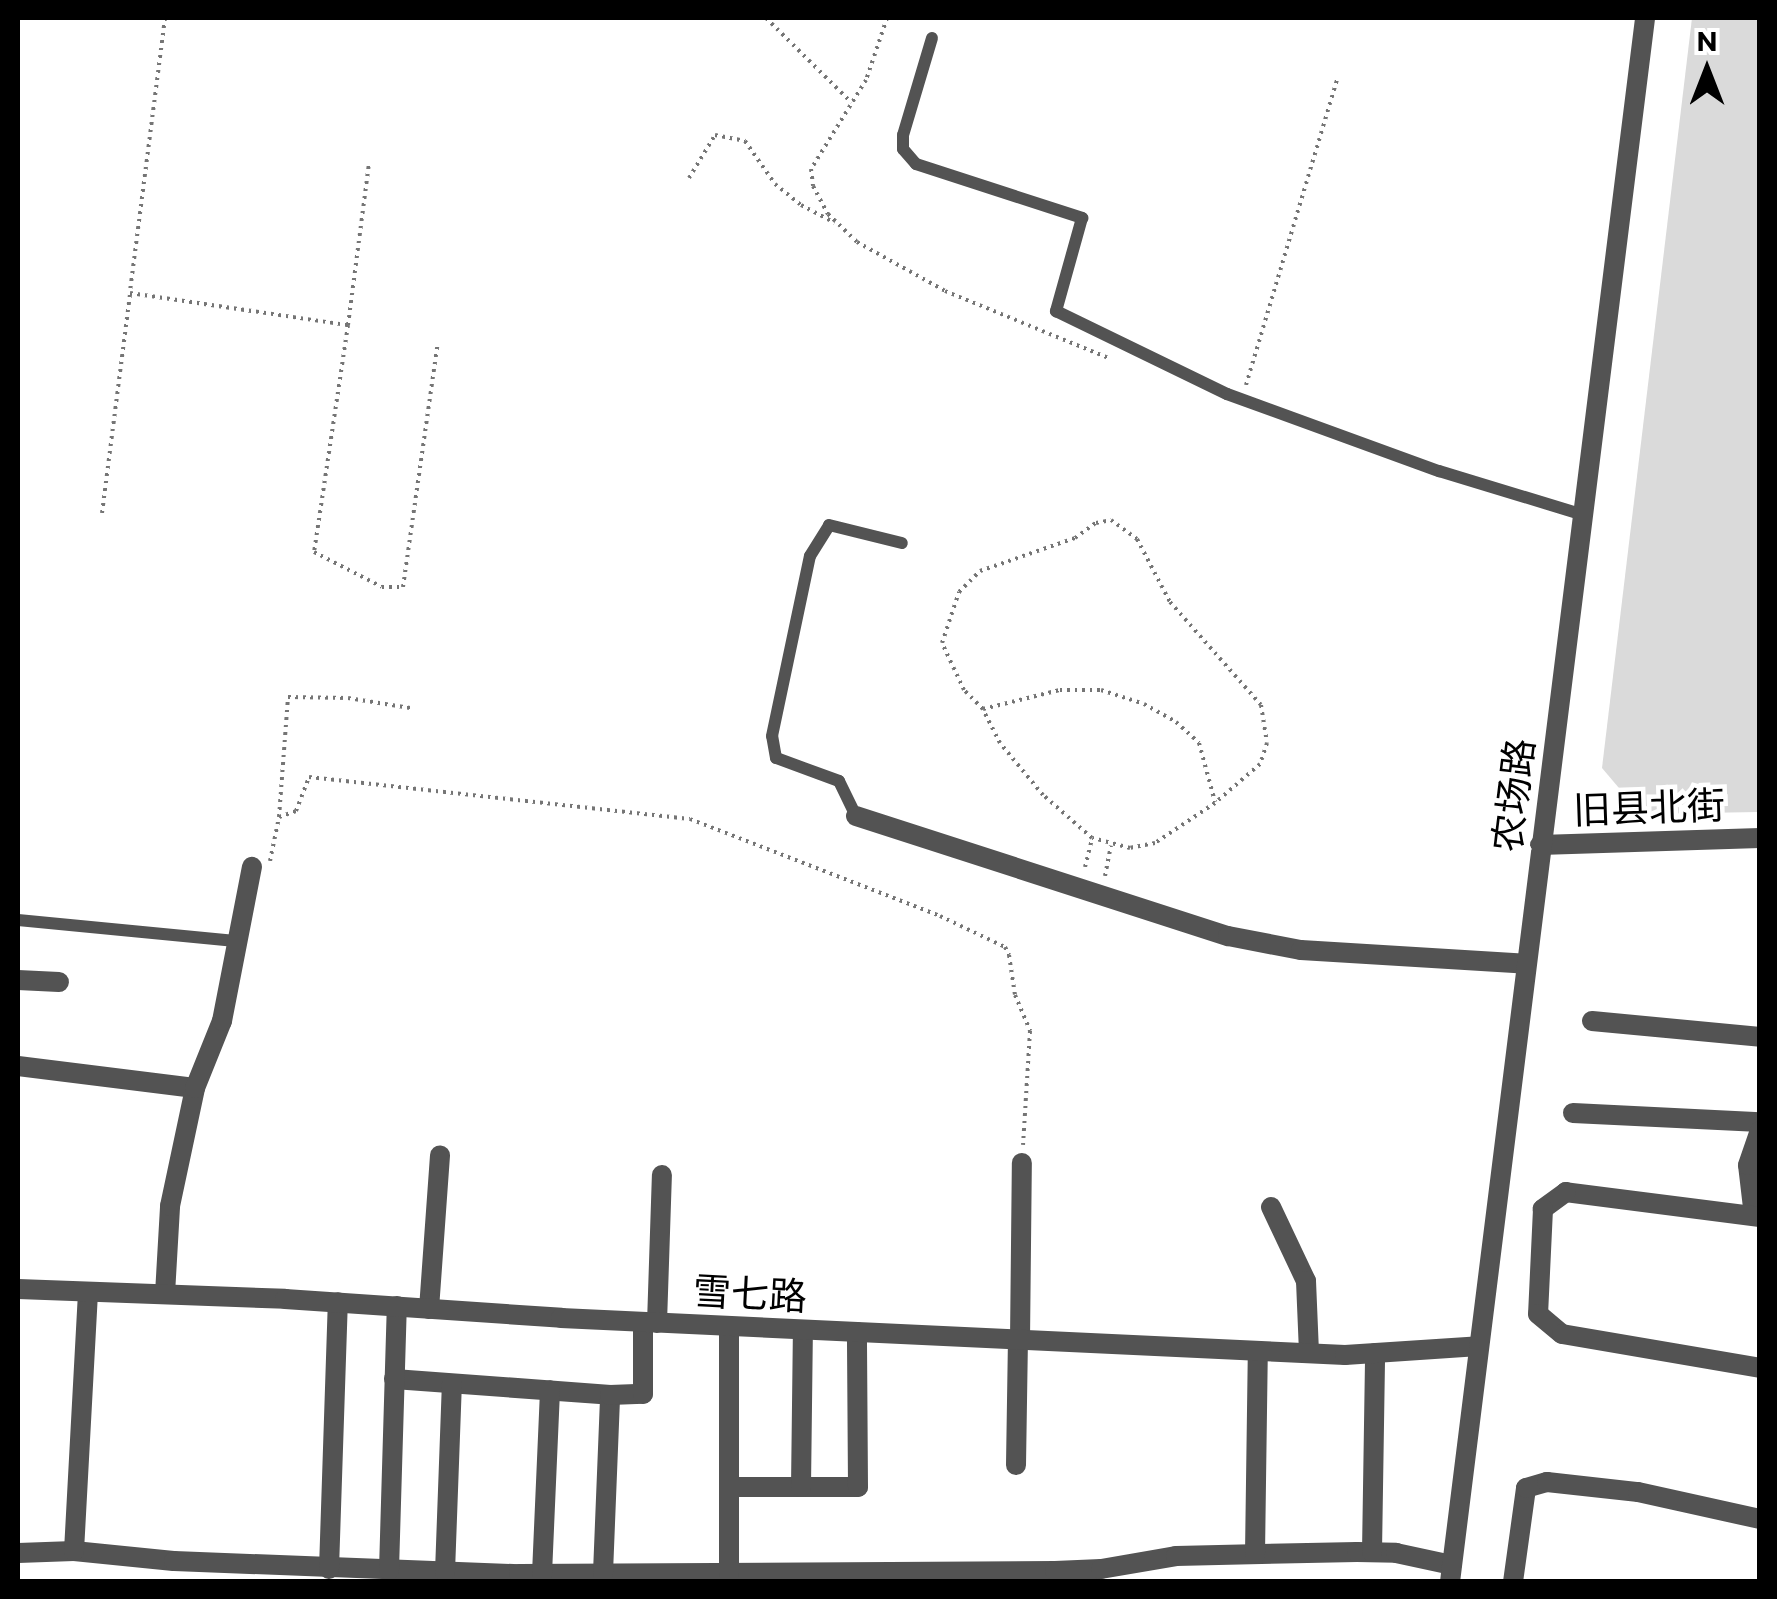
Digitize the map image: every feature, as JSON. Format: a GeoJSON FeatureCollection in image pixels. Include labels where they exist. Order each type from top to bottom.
{"type":"FeatureCollection","features":[{"type":"Feature","properties":{"kind":"street","name":"农场路"},"geometry":{"type":"LineString","coordinates":[[1452,1574],[1646,18]]}},
{"type":"Feature","properties":{"kind":"street"},"geometry":{"type":"LineString","coordinates":[[856,816],[1228,936],[1301,950],[1527,964]]}},
{"type":"Feature","properties":{"kind":"street","name":"旧县北街"},"geometry":{"type":"LineString","coordinates":[[1540,845],[1760,838]]}},
{"type":"Feature","properties":{"kind":"street"},"geometry":{"type":"LineString","coordinates":[[165,1294],[170,1206],[195,1088],[222,1020],[252,867]]}},
{"type":"Feature","properties":{"kind":"street"},"geometry":{"type":"LineString","coordinates":[[18,980],[59,982]]}},
{"type":"Feature","properties":{"kind":"street"},"geometry":{"type":"LineString","coordinates":[[1592,1021],[1760,1037]]}},
{"type":"Feature","properties":{"kind":"street"},"geometry":{"type":"LineString","coordinates":[[18,1066],[195,1088]]}},
{"type":"Feature","properties":{"kind":"street"},"geometry":{"type":"LineString","coordinates":[[1573,1114],[1760,1122]]}},
{"type":"Feature","properties":{"kind":"street"},"geometry":{"type":"LineString","coordinates":[[1760,1131],[1748,1165],[1757,1216],[1566,1192],[1543,1209],[1538,1314],[1562,1334],[1760,1368]]}},
{"type":"Feature","properties":{"kind":"street"},"geometry":{"type":"LineString","coordinates":[[429,1309],[440,1155]]}},
{"type":"Feature","properties":{"kind":"street"},"geometry":{"type":"LineString","coordinates":[[1016,1465],[1022,1163]]}},
{"type":"Feature","properties":{"kind":"street"},"geometry":{"type":"LineString","coordinates":[[394,1379],[642,1394],[662,1175]]}},
{"type":"Feature","properties":{"kind":"street"},"geometry":{"type":"LineString","coordinates":[[1271,1208],[1306,1281],[1308,1353]]}},
{"type":"Feature","properties":{"kind":"street","name":"雪七路"},"geometry":{"type":"LineString","coordinates":[[18,1289],[1308,1353],[1479,1346]]}},
{"type":"Feature","properties":{"kind":"street"},"geometry":{"type":"LineString","coordinates":[[74,1551],[88,1292]]}},
{"type":"Feature","properties":{"kind":"street"},"geometry":{"type":"LineString","coordinates":[[329,1568],[338,1302]]}},
{"type":"Feature","properties":{"kind":"street"},"geometry":{"type":"LineString","coordinates":[[388,1570],[396,1306]]}},
{"type":"Feature","properties":{"kind":"street"},"geometry":{"type":"LineString","coordinates":[[729,1326],[729,1572]]}},
{"type":"Feature","properties":{"kind":"street"},"geometry":{"type":"LineString","coordinates":[[801,1487],[802,1330]]}},
{"type":"Feature","properties":{"kind":"street"},"geometry":{"type":"LineString","coordinates":[[729,1487],[858,1486],[857,1332]]}},
{"type":"Feature","properties":{"kind":"street"},"geometry":{"type":"LineString","coordinates":[[1255,1554],[1258,1351]]}},
{"type":"Feature","properties":{"kind":"street"},"geometry":{"type":"LineString","coordinates":[[1372,1552],[1376,1353]]}},
{"type":"Feature","properties":{"kind":"street"},"geometry":{"type":"LineString","coordinates":[[444,1572],[452,1384]]}},
{"type":"Feature","properties":{"kind":"street"},"geometry":{"type":"LineString","coordinates":[[542,1574],[550,1390]]}},
{"type":"Feature","properties":{"kind":"street"},"geometry":{"type":"LineString","coordinates":[[603,1573],[610,1395]]}},
{"type":"Feature","properties":{"kind":"street"},"geometry":{"type":"LineString","coordinates":[[1513,1582],[1526,1488],[1548,1482],[1638,1492],[1760,1519]]}},
{"type":"Feature","properties":{"kind":"street"},"geometry":{"type":"LineString","coordinates":[[18,1552],[74,1551],[329,1568],[542,1574],[1101,1569],[1176,1556],[1372,1552],[1452,1574]]}},
{"type":"Feature","properties":{"kind":"lane"},"geometry":{"type":"LineString","coordinates":[[932,38],[903,135],[903,149],[916,164],[1082,218],[1056,312],[1242,399],[1440,470],[1584,514]]}},
{"type":"Feature","properties":{"kind":"lane"},"geometry":{"type":"LineString","coordinates":[[856,816],[839,782],[776,758],[772,736],[810,556],[828,525],[902,543]]}},
{"type":"Feature","properties":{"kind":"lane"},"geometry":{"type":"LineString","coordinates":[[18,920],[238,941]]}},
{"type":"Feature","properties":{"kind":"path"},"geometry":{"type":"LineString","coordinates":[[102,513],[165,18]]}},
{"type":"Feature","properties":{"kind":"path"},"geometry":{"type":"LineString","coordinates":[[766,18],[851,102]]}},
{"type":"Feature","properties":{"kind":"path"},"geometry":{"type":"LineString","coordinates":[[887,18],[866,80],[811,169],[812,186],[839,225],[857,242],[945,290],[1116,361]]}},
{"type":"Feature","properties":{"kind":"path"},"geometry":{"type":"LineString","coordinates":[[1242,399],[1337,80]]}},
{"type":"Feature","properties":{"kind":"path"},"geometry":{"type":"LineString","coordinates":[[689,178],[715,135],[745,142],[775,184],[801,205],[839,225]]}},
{"type":"Feature","properties":{"kind":"path"},"geometry":{"type":"LineString","coordinates":[[369,164],[314,552],[382,587],[403,587],[438,342]]}},
{"type":"Feature","properties":{"kind":"path"},"geometry":{"type":"LineString","coordinates":[[130,293],[348,325]]}},
{"type":"Feature","properties":{"kind":"path"},"geometry":{"type":"LineString","coordinates":[[1120,522],[1137,540],[1170,602],[1261,705],[1268,743],[1260,764],[1215,803],[1155,843],[1130,848],[1092,838],[1043,795],[1000,743],[982,709],[964,690],[942,644],[960,592],[980,571],[1075,538],[1096,523],[1120,522]]}},
{"type":"Feature","properties":{"kind":"path"},"geometry":{"type":"LineString","coordinates":[[982,709],[1060,690],[1101,690],[1144,704],[1176,722],[1199,743],[1215,803]]}},
{"type":"Feature","properties":{"kind":"path"},"geometry":{"type":"LineString","coordinates":[[252,867],[269,863],[279,818],[288,697],[348,698],[410,708]]}},
{"type":"Feature","properties":{"kind":"path"},"geometry":{"type":"LineString","coordinates":[[279,818],[296,810],[309,777],[690,819],[976,933],[1005,948],[1015,994],[1030,1031],[1022,1163]]}},
{"type":"Feature","properties":{"kind":"path"},"geometry":{"type":"LineString","coordinates":[[1080,888],[1092,838]]}},
{"type":"Feature","properties":{"kind":"path"},"geometry":{"type":"LineString","coordinates":[[1102,896],[1111,844]]}},
{"type":"Feature","properties":{"kind":"shaded area"},"geometry":{"type":"Polygon","coordinates":[[[1692,18],[1759,18],[1759,812],[1641,814],[1602,768],[1692,18]]]}}]}
